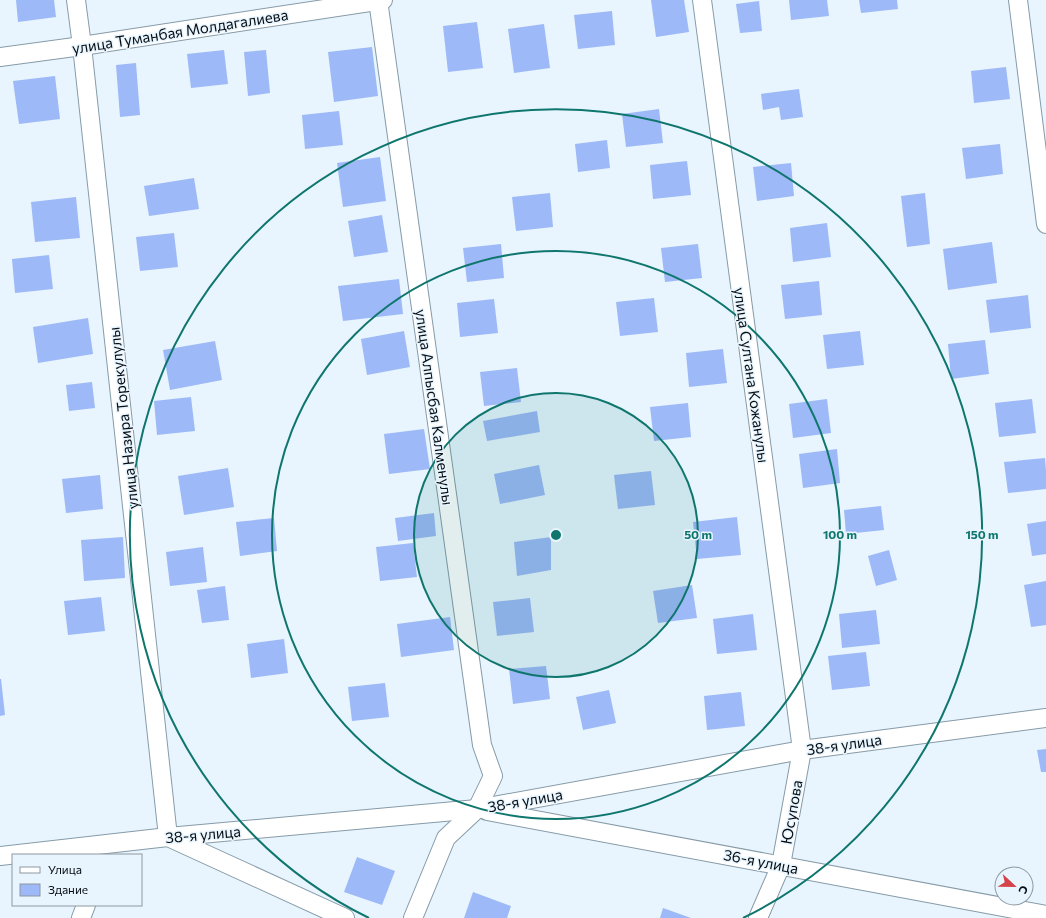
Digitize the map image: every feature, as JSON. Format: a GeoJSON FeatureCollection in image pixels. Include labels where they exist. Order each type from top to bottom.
{"type":"FeatureCollection","features":[{"type":"Feature","properties":{"kind":"street","name":"улица Назира Торекулулы"},"geometry":{"type":"LineString","coordinates":[[76,0],[168,837]]}},
{"type":"Feature","properties":{"kind":"street","name":"улица Алпысбая Калменулы"},"geometry":{"type":"LineString","coordinates":[[378,0],[482,745],[493,776],[477,809]]}},
{"type":"Feature","properties":{"kind":"street","name":"улица Туманбая Молдагалиева"},"geometry":{"type":"LineString","coordinates":[[0,57],[383,0]]}},
{"type":"Feature","properties":{"kind":"street","name":"улица Султана Кожанулы"},"geometry":{"type":"LineString","coordinates":[[702,0],[802,750]]}},
{"type":"Feature","properties":{"kind":"street"},"geometry":{"type":"LineString","coordinates":[[1018,0],[1046,224]]}},
{"type":"Feature","properties":{"kind":"street","name":"38-я улица"},"geometry":{"type":"LineString","coordinates":[[31,854],[110,849],[168,837],[477,809],[802,750],[1046,718]]}},
{"type":"Feature","properties":{"kind":"street","name":"Юсупова"},"geometry":{"type":"LineString","coordinates":[[758,918],[782,865],[802,750]]}},
{"type":"Feature","properties":{"kind":"street"},"geometry":{"type":"LineString","coordinates":[[413,918],[446,838],[477,809]]}},
{"type":"Feature","properties":{"kind":"street","name":"36-я улица"},"geometry":{"type":"LineString","coordinates":[[477,809],[1046,915]]}},
{"type":"Feature","properties":{"kind":"street"},"geometry":{"type":"LineString","coordinates":[[168,837],[345,918]]}},
{"type":"Feature","properties":{"kind":"street","name":"38-я улица"},"geometry":{"type":"LineString","coordinates":[[0,856],[12,855]]}},
{"type":"Feature","properties":{"kind":"street"},"geometry":{"type":"LineString","coordinates":[[81,918],[86,906]]}},
{"type":"Feature","properties":{"kind":"building"},"geometry":{"type":"Polygon","coordinates":[[[16,0],[54,0],[56,17],[18,22],[16,0]]]}},
{"type":"Feature","properties":{"kind":"building"},"geometry":{"type":"Polygon","coordinates":[[[651,0],[684,0],[689,32],[656,37],[651,0]]]}},
{"type":"Feature","properties":{"kind":"building"},"geometry":{"type":"Polygon","coordinates":[[[789,0],[827,0],[829,16],[791,20],[789,0]]]}},
{"type":"Feature","properties":{"kind":"building"},"geometry":{"type":"Polygon","coordinates":[[[859,0],[897,0],[898,9],[861,13],[859,0]]]}},
{"type":"Feature","properties":{"kind":"building"},"geometry":{"type":"Polygon","coordinates":[[[759,1],[762,31],[740,33],[736,4],[759,1]]]}},
{"type":"Feature","properties":{"kind":"building"},"geometry":{"type":"Polygon","coordinates":[[[612,11],[615,45],[578,49],[574,15],[612,11]]]}},
{"type":"Feature","properties":{"kind":"building"},"geometry":{"type":"Polygon","coordinates":[[[477,22],[483,68],[448,72],[443,26],[477,22]]]}},
{"type":"Feature","properties":{"kind":"building"},"geometry":{"type":"Polygon","coordinates":[[[544,24],[550,68],[514,73],[508,29],[544,24]]]}},
{"type":"Feature","properties":{"kind":"building"},"geometry":{"type":"Polygon","coordinates":[[[372,47],[378,96],[334,102],[328,52],[372,47]]]}},
{"type":"Feature","properties":{"kind":"building"},"geometry":{"type":"Polygon","coordinates":[[[224,50],[228,84],[191,88],[187,54],[224,50]]]}},
{"type":"Feature","properties":{"kind":"building"},"geometry":{"type":"Polygon","coordinates":[[[266,50],[270,93],[248,96],[244,52],[266,50]]]}},
{"type":"Feature","properties":{"kind":"building"},"geometry":{"type":"Polygon","coordinates":[[[136,63],[140,115],[120,117],[116,65],[136,63]]]}},
{"type":"Feature","properties":{"kind":"building"},"geometry":{"type":"Polygon","coordinates":[[[1006,67],[1010,99],[974,103],[971,71],[1006,67]]]}},
{"type":"Feature","properties":{"kind":"building"},"geometry":{"type":"Polygon","coordinates":[[[55,76],[60,119],[19,124],[13,81],[55,76]]]}},
{"type":"Feature","properties":{"kind":"building"},"geometry":{"type":"Polygon","coordinates":[[[799,89],[803,117],[781,120],[779,107],[763,110],[761,94],[799,89]]]}},
{"type":"Feature","properties":{"kind":"building"},"geometry":{"type":"Polygon","coordinates":[[[659,109],[663,143],[626,147],[622,114],[659,109]]]}},
{"type":"Feature","properties":{"kind":"building"},"geometry":{"type":"Polygon","coordinates":[[[339,111],[343,145],[305,149],[302,115],[339,111]]]}},
{"type":"Feature","properties":{"kind":"building"},"geometry":{"type":"Polygon","coordinates":[[[607,140],[610,168],[578,172],[575,144],[607,140]]]}},
{"type":"Feature","properties":{"kind":"building"},"geometry":{"type":"Polygon","coordinates":[[[1000,144],[1003,174],[966,179],[962,148],[1000,144]]]}},
{"type":"Feature","properties":{"kind":"building"},"geometry":{"type":"Polygon","coordinates":[[[380,157],[386,201],[343,207],[337,163],[380,157]]]}},
{"type":"Feature","properties":{"kind":"building"},"geometry":{"type":"Polygon","coordinates":[[[687,161],[691,195],[653,199],[650,165],[687,161]]]}},
{"type":"Feature","properties":{"kind":"building"},"geometry":{"type":"Polygon","coordinates":[[[791,163],[794,196],[757,201],[753,167],[791,163]]]}},
{"type":"Feature","properties":{"kind":"building"},"geometry":{"type":"Polygon","coordinates":[[[194,178],[199,209],[149,216],[144,186],[194,178]]]}},
{"type":"Feature","properties":{"kind":"building"},"geometry":{"type":"Polygon","coordinates":[[[550,193],[553,227],[516,231],[512,197],[550,193]]]}},
{"type":"Feature","properties":{"kind":"building"},"geometry":{"type":"Polygon","coordinates":[[[925,193],[930,244],[907,247],[901,196],[925,193]]]}},
{"type":"Feature","properties":{"kind":"building"},"geometry":{"type":"Polygon","coordinates":[[[76,197],[80,238],[35,242],[31,202],[76,197]]]}},
{"type":"Feature","properties":{"kind":"building"},"geometry":{"type":"Polygon","coordinates":[[[382,215],[388,252],[354,257],[348,221],[382,215]]]}},
{"type":"Feature","properties":{"kind":"building"},"geometry":{"type":"Polygon","coordinates":[[[827,223],[831,257],[793,262],[790,228],[827,223]]]}},
{"type":"Feature","properties":{"kind":"building"},"geometry":{"type":"Polygon","coordinates":[[[174,233],[178,267],[140,271],[136,237],[174,233]]]}},
{"type":"Feature","properties":{"kind":"building"},"geometry":{"type":"Polygon","coordinates":[[[992,242],[997,283],[948,290],[943,249],[992,242]]]}},
{"type":"Feature","properties":{"kind":"building"},"geometry":{"type":"Polygon","coordinates":[[[501,244],[504,278],[467,282],[463,248],[501,244]]]}},
{"type":"Feature","properties":{"kind":"building"},"geometry":{"type":"Polygon","coordinates":[[[698,244],[702,278],[665,282],[661,248],[698,244]]]}},
{"type":"Feature","properties":{"kind":"building"},"geometry":{"type":"Polygon","coordinates":[[[49,255],[53,289],[15,293],[12,259],[49,255]]]}},
{"type":"Feature","properties":{"kind":"building"},"geometry":{"type":"Polygon","coordinates":[[[399,279],[403,314],[343,321],[338,286],[399,279]]]}},
{"type":"Feature","properties":{"kind":"building"},"geometry":{"type":"Polygon","coordinates":[[[819,281],[822,315],[785,319],[781,285],[819,281]]]}},
{"type":"Feature","properties":{"kind":"building"},"geometry":{"type":"Polygon","coordinates":[[[1028,295],[1031,328],[990,333],[986,300],[1028,295]]]}},
{"type":"Feature","properties":{"kind":"building"},"geometry":{"type":"Polygon","coordinates":[[[654,298],[658,332],[620,336],[616,302],[654,298]]]}},
{"type":"Feature","properties":{"kind":"building"},"geometry":{"type":"Polygon","coordinates":[[[494,299],[498,333],[460,337],[457,303],[494,299]]]}},
{"type":"Feature","properties":{"kind":"building"},"geometry":{"type":"Polygon","coordinates":[[[88,318],[93,354],[38,363],[33,327],[88,318]]]}},
{"type":"Feature","properties":{"kind":"building"},"geometry":{"type":"Polygon","coordinates":[[[404,331],[410,367],[367,375],[361,339],[404,331]]]}},
{"type":"Feature","properties":{"kind":"building"},"geometry":{"type":"Polygon","coordinates":[[[860,331],[864,365],[827,369],[823,335],[860,331]]]}},
{"type":"Feature","properties":{"kind":"building"},"geometry":{"type":"Polygon","coordinates":[[[985,340],[989,374],[951,379],[948,344],[985,340]]]}},
{"type":"Feature","properties":{"kind":"building"},"geometry":{"type":"Polygon","coordinates":[[[215,341],[222,380],[170,390],[163,350],[215,341]]]}},
{"type":"Feature","properties":{"kind":"building"},"geometry":{"type":"Polygon","coordinates":[[[723,349],[727,383],[689,387],[686,353],[723,349]]]}},
{"type":"Feature","properties":{"kind":"building"},"geometry":{"type":"Polygon","coordinates":[[[517,368],[521,402],[484,406],[480,372],[517,368]]]}},
{"type":"Feature","properties":{"kind":"building"},"geometry":{"type":"Polygon","coordinates":[[[92,382],[95,408],[69,411],[66,385],[92,382]]]}},
{"type":"Feature","properties":{"kind":"building"},"geometry":{"type":"Polygon","coordinates":[[[191,397],[195,431],[157,435],[154,401],[191,397]]]}},
{"type":"Feature","properties":{"kind":"building"},"geometry":{"type":"Polygon","coordinates":[[[827,399],[831,433],[793,438],[789,404],[827,399]]]}},
{"type":"Feature","properties":{"kind":"building"},"geometry":{"type":"Polygon","coordinates":[[[1032,399],[1036,433],[999,437],[995,403],[1032,399]]]}},
{"type":"Feature","properties":{"kind":"building"},"geometry":{"type":"Polygon","coordinates":[[[688,403],[691,437],[654,441],[650,407],[688,403]]]}},
{"type":"Feature","properties":{"kind":"building"},"geometry":{"type":"Polygon","coordinates":[[[537,411],[540,432],[487,441],[483,421],[537,411]]]}},
{"type":"Feature","properties":{"kind":"building"},"geometry":{"type":"Polygon","coordinates":[[[424,429],[430,469],[389,474],[384,434],[424,429]]]}},
{"type":"Feature","properties":{"kind":"building"},"geometry":{"type":"Polygon","coordinates":[[[837,449],[840,483],[803,488],[799,454],[837,449]]]}},
{"type":"Feature","properties":{"kind":"building"},"geometry":{"type":"Polygon","coordinates":[[[1045,458],[1046,489],[1008,493],[1004,462],[1045,458]]]}},
{"type":"Feature","properties":{"kind":"building"},"geometry":{"type":"Polygon","coordinates":[[[539,465],[545,495],[500,504],[494,474],[539,465]]]}},
{"type":"Feature","properties":{"kind":"building"},"geometry":{"type":"Polygon","coordinates":[[[228,468],[234,507],[184,515],[178,476],[228,468]]]}},
{"type":"Feature","properties":{"kind":"building"},"geometry":{"type":"Polygon","coordinates":[[[651,471],[655,505],[618,509],[614,475],[651,471]]]}},
{"type":"Feature","properties":{"kind":"building"},"geometry":{"type":"Polygon","coordinates":[[[100,475],[103,509],[66,513],[62,479],[100,475]]]}},
{"type":"Feature","properties":{"kind":"building"},"geometry":{"type":"Polygon","coordinates":[[[881,506],[884,530],[846,534],[844,510],[881,506]]]}},
{"type":"Feature","properties":{"kind":"building"},"geometry":{"type":"Polygon","coordinates":[[[434,513],[436,536],[398,541],[395,518],[434,513]]]}},
{"type":"Feature","properties":{"kind":"building"},"geometry":{"type":"Polygon","coordinates":[[[737,517],[741,555],[697,559],[693,522],[737,517]]]}},
{"type":"Feature","properties":{"kind":"building"},"geometry":{"type":"Polygon","coordinates":[[[274,518],[277,551],[240,556],[236,522],[274,518]]]}},
{"type":"Feature","properties":{"kind":"building"},"geometry":{"type":"Polygon","coordinates":[[[1046,521],[1046,554],[1032,556],[1027,524],[1046,521]]]}},
{"type":"Feature","properties":{"kind":"building"},"geometry":{"type":"Polygon","coordinates":[[[123,537],[125,578],[84,581],[81,540],[123,537]]]}},
{"type":"Feature","properties":{"kind":"building"},"geometry":{"type":"Polygon","coordinates":[[[551,537],[551,570],[517,576],[514,542],[551,537]]]}},
{"type":"Feature","properties":{"kind":"building"},"geometry":{"type":"Polygon","coordinates":[[[413,543],[417,577],[380,581],[376,547],[413,543]]]}},
{"type":"Feature","properties":{"kind":"building"},"geometry":{"type":"Polygon","coordinates":[[[203,547],[207,582],[170,586],[166,552],[203,547]]]}},
{"type":"Feature","properties":{"kind":"building"},"geometry":{"type":"Polygon","coordinates":[[[889,550],[897,580],[876,586],[868,556],[889,550]]]}},
{"type":"Feature","properties":{"kind":"building"},"geometry":{"type":"Polygon","coordinates":[[[1046,581],[1046,625],[1031,627],[1024,585],[1046,581]]]}},
{"type":"Feature","properties":{"kind":"building"},"geometry":{"type":"Polygon","coordinates":[[[692,585],[697,618],[658,623],[653,591],[692,585]]]}},
{"type":"Feature","properties":{"kind":"building"},"geometry":{"type":"Polygon","coordinates":[[[225,586],[229,620],[202,623],[197,590],[225,586]]]}},
{"type":"Feature","properties":{"kind":"building"},"geometry":{"type":"Polygon","coordinates":[[[101,597],[105,631],[68,635],[64,601],[101,597]]]}},
{"type":"Feature","properties":{"kind":"building"},"geometry":{"type":"Polygon","coordinates":[[[530,598],[534,632],[497,636],[493,602],[530,598]]]}},
{"type":"Feature","properties":{"kind":"building"},"geometry":{"type":"Polygon","coordinates":[[[876,610],[880,644],[842,648],[839,614],[876,610]]]}},
{"type":"Feature","properties":{"kind":"building"},"geometry":{"type":"Polygon","coordinates":[[[753,614],[757,650],[717,654],[713,619],[753,614]]]}},
{"type":"Feature","properties":{"kind":"building"},"geometry":{"type":"Polygon","coordinates":[[[450,617],[454,650],[401,657],[397,624],[450,617]]]}},
{"type":"Feature","properties":{"kind":"building"},"geometry":{"type":"Polygon","coordinates":[[[284,639],[288,673],[251,678],[247,644],[284,639]]]}},
{"type":"Feature","properties":{"kind":"building"},"geometry":{"type":"Polygon","coordinates":[[[866,652],[870,686],[832,690],[828,656],[866,652]]]}},
{"type":"Feature","properties":{"kind":"building"},"geometry":{"type":"Polygon","coordinates":[[[546,666],[550,699],[513,704],[509,669],[546,666]]]}},
{"type":"Feature","properties":{"kind":"building"},"geometry":{"type":"Polygon","coordinates":[[[0,679],[5,715],[0,716],[0,679]]]}},
{"type":"Feature","properties":{"kind":"building"},"geometry":{"type":"Polygon","coordinates":[[[385,683],[389,717],[352,721],[348,687],[385,683]]]}},
{"type":"Feature","properties":{"kind":"building"},"geometry":{"type":"Polygon","coordinates":[[[609,690],[616,723],[583,730],[576,697],[609,690]]]}},
{"type":"Feature","properties":{"kind":"building"},"geometry":{"type":"Polygon","coordinates":[[[741,692],[745,726],[707,730],[704,696],[741,692]]]}},
{"type":"Feature","properties":{"kind":"building"},"geometry":{"type":"Polygon","coordinates":[[[1046,749],[1046,772],[1041,772],[1037,750],[1046,749]]]}},
{"type":"Feature","properties":{"kind":"building"},"geometry":{"type":"Polygon","coordinates":[[[357,857],[395,871],[382,905],[344,892],[357,857]]]}},
{"type":"Feature","properties":{"kind":"building"},"geometry":{"type":"Polygon","coordinates":[[[473,892],[511,906],[507,918],[464,918],[473,892]]]}},
{"type":"Feature","properties":{"kind":"building"},"geometry":{"type":"Polygon","coordinates":[[[663,908],[691,918],[660,918],[663,908]]]}}]}
